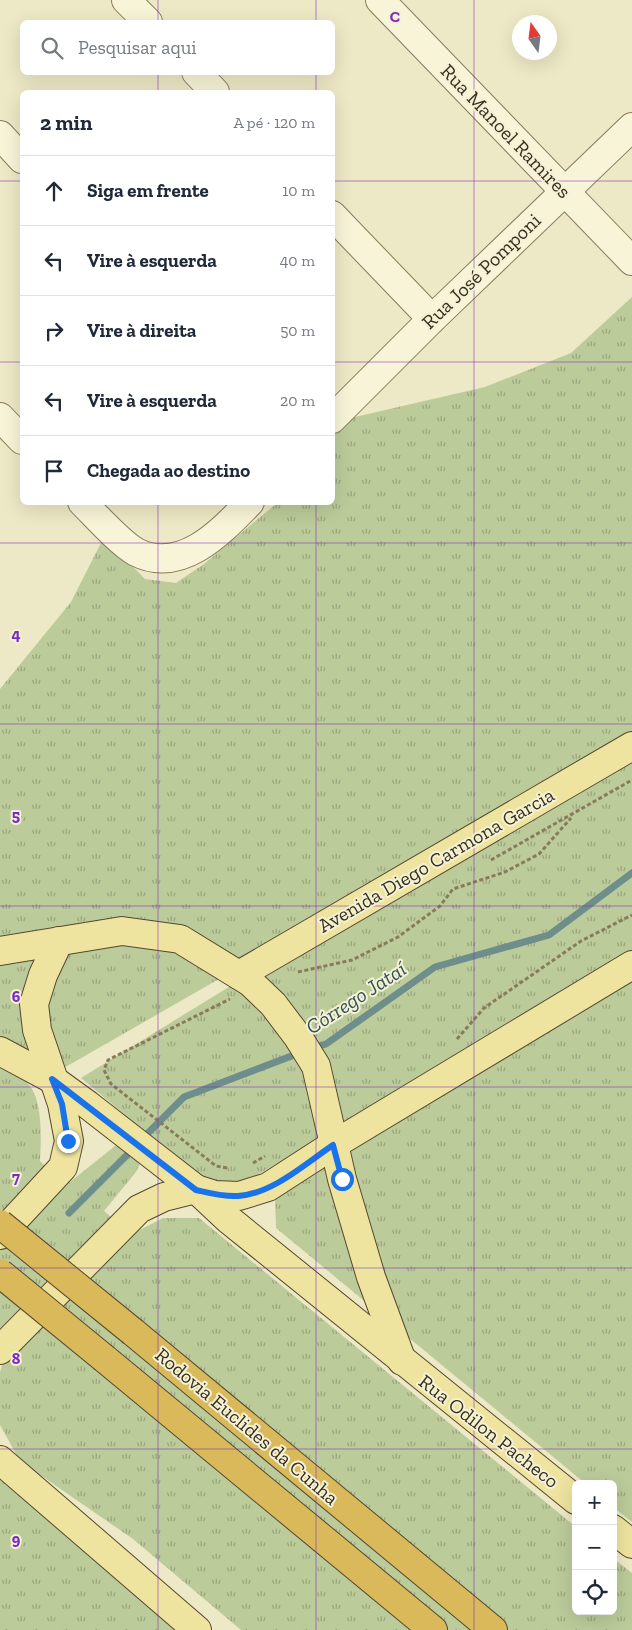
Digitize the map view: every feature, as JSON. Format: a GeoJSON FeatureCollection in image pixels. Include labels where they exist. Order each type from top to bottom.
{"type":"FeatureCollection","features":[{"type":"Feature","properties":{"kind":"highway","name":"Rodovia Euclides da Cunha"},"geometry":{"type":"LineString","coordinates":[[0,1224],[493,1630]]}},
{"type":"Feature","properties":{"kind":"highway","name":"Rodovia Euclides da Cunha"},"geometry":{"type":"LineString","coordinates":[[0,1274],[433,1630]]}},
{"type":"Feature","properties":{"kind":"main road","name":"Avenida Diego Carmona Garcia"},"geometry":{"type":"LineString","coordinates":[[240,975],[632,746]]}},
{"type":"Feature","properties":{"kind":"main road"},"geometry":{"type":"LineString","coordinates":[[0,951],[122,931],[180,939],[240,975],[273,1004],[298,1037],[316,1066],[328,1113],[333,1145],[371,1277],[403,1362]]}},
{"type":"Feature","properties":{"kind":"main road"},"geometry":{"type":"LineString","coordinates":[[0,1235],[63,1167],[68,1141],[62,1104],[37,1030],[34,1004],[43,975],[59,941]]}},
{"type":"Feature","properties":{"kind":"main road"},"geometry":{"type":"LineString","coordinates":[[0,1350],[139,1209],[164,1198],[196,1190],[216,1195],[239,1196],[268,1187],[333,1145],[632,965]]}},
{"type":"Feature","properties":{"kind":"main road","name":"Rua Odilon Pacheco"},"geometry":{"type":"LineString","coordinates":[[0,1051],[52,1079],[196,1190],[228,1219],[403,1362],[572,1497]]}},
{"type":"Feature","properties":{"kind":"main road"},"geometry":{"type":"LineString","coordinates":[[0,1460],[198,1630]]}},
{"type":"Feature","properties":{"kind":"main road"},"geometry":{"type":"LineString","coordinates":[[617,1532],[632,1544]]}},
{"type":"Feature","properties":{"kind":"street"},"geometry":{"type":"LineString","coordinates":[[126,0],[146,20]]}},
{"type":"Feature","properties":{"kind":"street","name":"Rua Manoel Ramires"},"geometry":{"type":"LineString","coordinates":[[380,0],[632,261]]}},
{"type":"Feature","properties":{"kind":"street"},"geometry":{"type":"LineString","coordinates":[[199,75],[213,90]]}},
{"type":"Feature","properties":{"kind":"street","name":"Rua José Pomponi"},"geometry":{"type":"LineString","coordinates":[[335,416],[563,190],[632,127]]}},
{"type":"Feature","properties":{"kind":"street"},"geometry":{"type":"LineString","coordinates":[[0,135],[20,157]]}},
{"type":"Feature","properties":{"kind":"street"},"geometry":{"type":"LineString","coordinates":[[335,218],[432,318]]}},
{"type":"Feature","properties":{"kind":"street"},"geometry":{"type":"LineString","coordinates":[[0,417],[20,438]]}},
{"type":"Feature","properties":{"kind":"street"},"geometry":{"type":"LineString","coordinates":[[85,505],[135,552],[154,558],[174,557],[196,550],[223,530],[247,505]]}},
{"type":"Feature","properties":{"kind":"path"},"geometry":{"type":"LineString","coordinates":[[295,972],[352,960],[398,937],[440,906],[453,889],[505,872],[538,854],[575,814]]}},
{"type":"Feature","properties":{"kind":"path"},"geometry":{"type":"LineString","coordinates":[[470,1033],[453,1044],[484,1008],[581,941],[632,915]]}},
{"type":"Feature","properties":{"kind":"path"},"geometry":{"type":"LineString","coordinates":[[137,1104],[216,1166],[233,1169]]}},
{"type":"Feature","properties":{"kind":"path"},"geometry":{"type":"LineString","coordinates":[[250,1165],[266,1155]]}},
{"type":"Feature","properties":{"kind":"green space"},"geometry":{"type":"Polygon","coordinates":[[[632,297],[632,957],[230,1191],[164,1155],[130,1119],[81,1078],[396,884],[390,881],[62,1069],[0,1037],[0,689],[71,602],[104,537],[145,579],[176,583],[204,564],[275,505],[335,505],[335,431],[342,420],[485,387],[571,353],[632,297]]]}},
{"type":"Feature","properties":{"kind":"green space"},"geometry":{"type":"Polygon","coordinates":[[[632,979],[632,1522],[617,1510],[617,1480],[581,1480],[276,1228],[275,1197],[632,979]]]}},
{"type":"Feature","properties":{"kind":"green space"},"geometry":{"type":"Polygon","coordinates":[[[0,1067],[24,1080],[35,1095],[40,1118],[40,1161],[65,1186],[120,1142],[141,1162],[136,1172],[104,1211],[132,1234],[163,1218],[199,1218],[572,1524],[572,1615],[617,1615],[617,1561],[632,1573],[632,1630],[241,1630],[133,1539],[20,1461],[0,1425],[0,1372],[4,1359],[0,1354],[0,1067]]]}},
{"type":"Feature","properties":{"kind":"green space"},"geometry":{"type":"Polygon","coordinates":[[[0,1460],[197,1630],[0,1630],[0,1460]]]}},
{"type":"Feature","properties":{"kind":"waterway","name":"Córrego Jataí"},"geometry":{"type":"LineString","coordinates":[[312,1048],[326,1044],[435,967],[549,935],[632,873]]}},
{"type":"Feature","properties":{"kind":"waterway","name":"Córrego Jataí"},"geometry":{"type":"LineString","coordinates":[[141,1140],[184,1097],[302,1052]]}},
{"type":"Feature","properties":{"kind":"waterway","name":"Córrego Jataí"},"geometry":{"type":"LineString","coordinates":[[69,1213],[134,1148]]}},
{"type":"Feature","properties":{"kind":"route"},"geometry":{"type":"LineString","coordinates":[[68,1141],[62,1104],[52,1079],[196,1190],[216,1195],[239,1196],[268,1187],[333,1145],[342,1179]]}}]}
